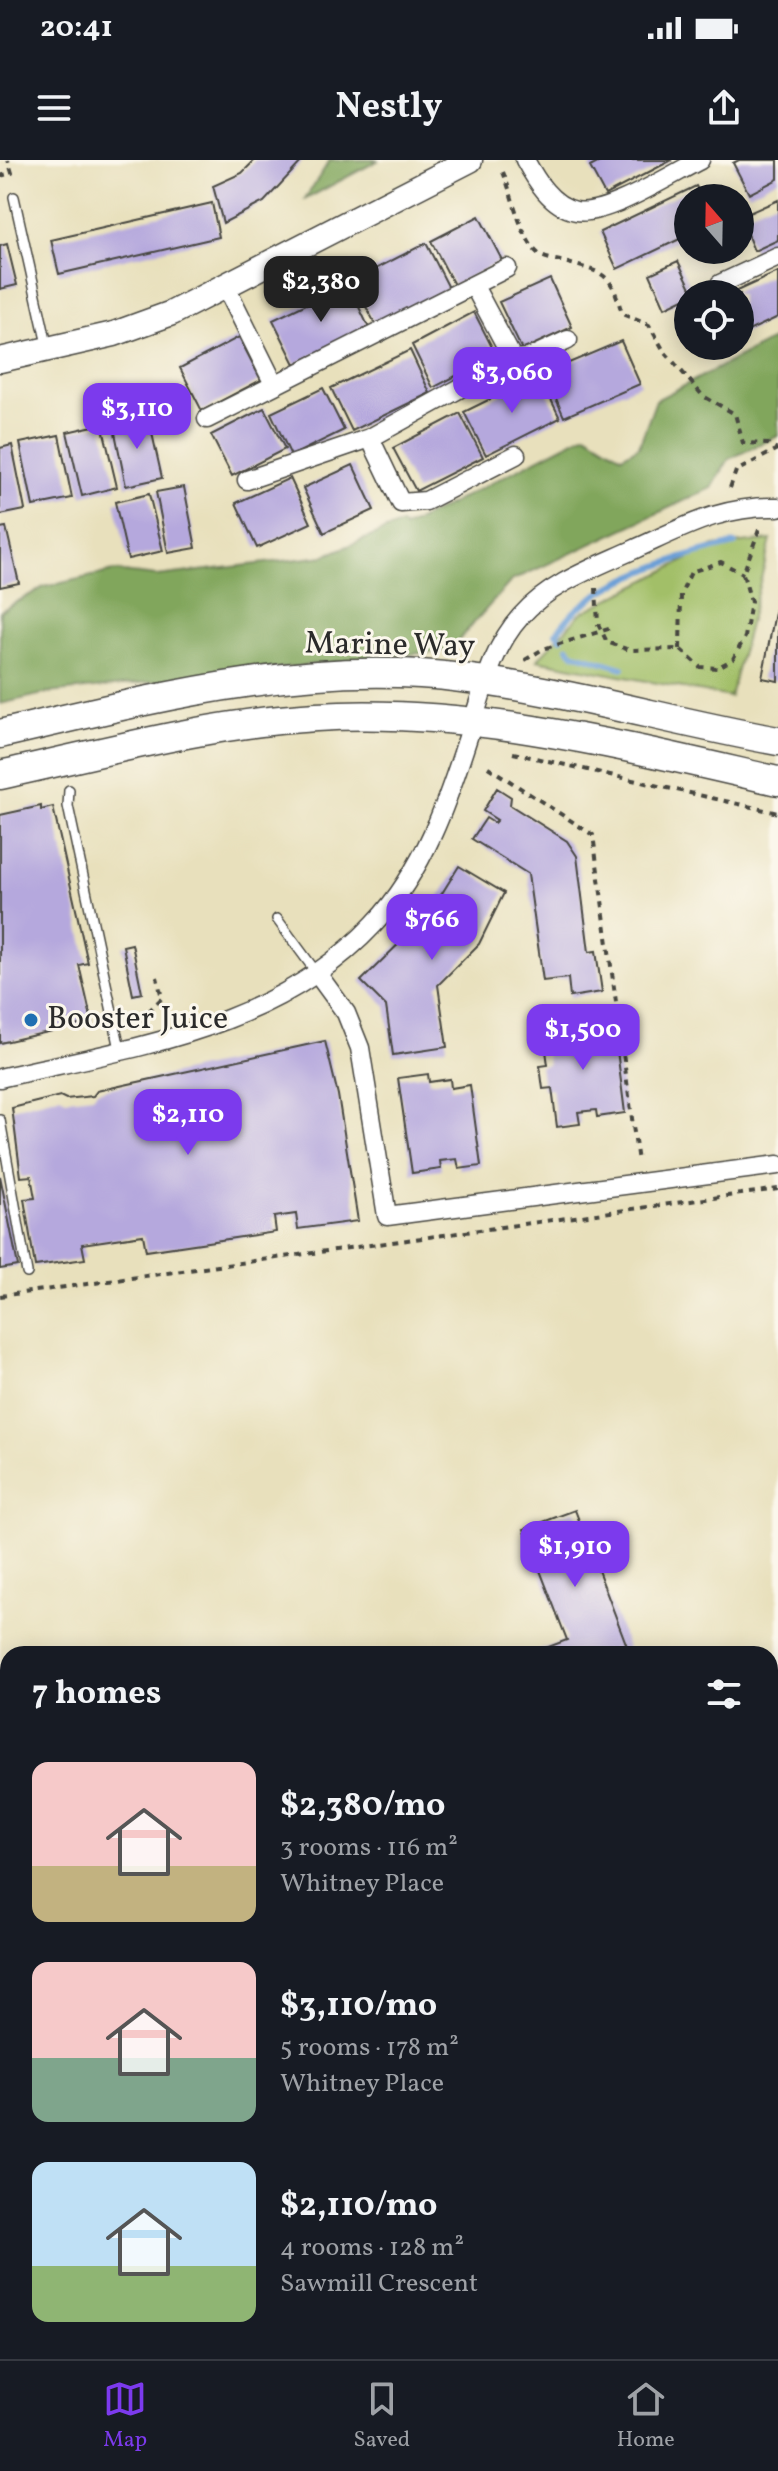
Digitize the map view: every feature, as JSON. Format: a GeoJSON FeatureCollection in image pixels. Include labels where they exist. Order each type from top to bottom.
{"type":"FeatureCollection","features":[{"type":"Feature","properties":{"kind":"main road","name":"Marine Way"},"geometry":{"type":"LineString","coordinates":[[0,734],[202,687],[350,673],[486,681],[778,741]]}},
{"type":"Feature","properties":{"kind":"main road"},"geometry":{"type":"LineString","coordinates":[[0,775],[245,723],[319,717],[432,717],[650,752],[778,781]]}},
{"type":"Feature","properties":{"kind":"street"},"geometry":{"type":"LineString","coordinates":[[0,360],[114,334],[226,287],[470,160]]}},
{"type":"Feature","properties":{"kind":"street"},"geometry":{"type":"LineString","coordinates":[[525,160],[543,191],[573,211],[595,212],[700,160]]}},
{"type":"Feature","properties":{"kind":"street"},"geometry":{"type":"LineString","coordinates":[[729,280],[778,257]]}},
{"type":"Feature","properties":{"kind":"street"},"geometry":{"type":"LineString","coordinates":[[207,419],[507,268]]}},
{"type":"Feature","properties":{"kind":"street"},"geometry":{"type":"LineString","coordinates":[[474,286],[513,359]]}},
{"type":"Feature","properties":{"kind":"street"},"geometry":{"type":"LineString","coordinates":[[226,287],[274,384]]}},
{"type":"Feature","properties":{"kind":"street"},"geometry":{"type":"LineString","coordinates":[[247,480],[370,438],[513,359],[529,358],[568,340]]}},
{"type":"Feature","properties":{"kind":"street"},"geometry":{"type":"LineString","coordinates":[[370,438],[401,503],[426,501],[516,455]]}},
{"type":"Feature","properties":{"kind":"street"},"geometry":{"type":"LineString","coordinates":[[0,1078],[201,1032],[237,1018],[316,972],[375,924],[412,876],[435,834],[496,650],[522,615],[560,584],[729,509],[778,507]]}},
{"type":"Feature","properties":{"kind":"street"},"geometry":{"type":"LineString","coordinates":[[316,972],[346,1013],[357,1038],[387,1216],[778,1165]]}},
{"type":"Feature","properties":{"kind":"lane"},"geometry":{"type":"LineString","coordinates":[[14,197],[48,349]]}},
{"type":"Feature","properties":{"kind":"lane"},"geometry":{"type":"LineString","coordinates":[[69,790],[68,806],[120,1049]]}},
{"type":"Feature","properties":{"kind":"lane"},"geometry":{"type":"LineString","coordinates":[[277,919],[316,972]]}},
{"type":"Feature","properties":{"kind":"lane"},"geometry":{"type":"LineString","coordinates":[[0,1120],[27,1273]]}},
{"type":"Feature","properties":{"kind":"path"},"geometry":{"type":"LineString","coordinates":[[0,176],[12,173],[8,160]]}},
{"type":"Feature","properties":{"kind":"path"},"geometry":{"type":"LineString","coordinates":[[503,172],[519,210],[521,232],[541,256],[601,273],[614,284],[622,314],[649,325],[664,351],[703,396],[735,414],[743,443],[768,444],[777,450],[736,471],[730,488]]}},
{"type":"Feature","properties":{"kind":"path"},"geometry":{"type":"LineString","coordinates":[[596,590],[602,631],[607,642],[629,650],[680,649],[700,667],[717,668],[733,659],[745,637],[751,602],[743,574],[760,527]]}},
{"type":"Feature","properties":{"kind":"path"},"geometry":{"type":"LineString","coordinates":[[680,649],[681,594],[691,572],[721,562],[743,574]]}},
{"type":"Feature","properties":{"kind":"path"},"geometry":{"type":"LineString","coordinates":[[525,660],[543,649],[612,628]]}},
{"type":"Feature","properties":{"kind":"path"},"geometry":{"type":"LineString","coordinates":[[511,752],[778,813]]}},
{"type":"Feature","properties":{"kind":"path"},"geometry":{"type":"LineString","coordinates":[[488,767],[593,835],[638,1162]]}},
{"type":"Feature","properties":{"kind":"path"},"geometry":{"type":"LineString","coordinates":[[140,1020],[162,998],[157,977]]}},
{"type":"Feature","properties":{"kind":"path"},"geometry":{"type":"LineString","coordinates":[[0,1296],[778,1189]]}},
{"type":"Feature","properties":{"kind":"green space"},"geometry":{"type":"Polygon","coordinates":[[[330,160],[379,160],[304,200],[330,160]]]}},
{"type":"Feature","properties":{"kind":"green space"},"geometry":{"type":"Polygon","coordinates":[[[778,337],[778,436],[729,459],[712,488],[511,581],[450,650],[48,693],[0,704],[0,611],[44,587],[114,571],[157,576],[324,556],[401,524],[404,528],[586,434],[622,456],[639,446],[656,400],[733,360],[754,360],[754,349],[778,337]]]}},
{"type":"Feature","properties":{"kind":"green space"},"geometry":{"type":"Polygon","coordinates":[[[771,540],[730,697],[537,660],[581,613],[714,546],[771,540]]]}},
{"type":"Feature","properties":{"kind":"building"},"geometry":{"type":"Polygon","coordinates":[[[255,160],[303,160],[264,202],[223,223],[213,186],[242,173],[255,160]]]}},
{"type":"Feature","properties":{"kind":"building"},"geometry":{"type":"Polygon","coordinates":[[[603,160],[672,160],[605,195],[590,167],[603,160]]]}},
{"type":"Feature","properties":{"kind":"building"},"geometry":{"type":"Polygon","coordinates":[[[739,160],[778,160],[778,179],[754,191],[754,184],[744,184],[733,163],[739,160]]]}},
{"type":"Feature","properties":{"kind":"building"},"geometry":{"type":"Polygon","coordinates":[[[674,197],[674,242],[617,269],[600,232],[674,197]]]}},
{"type":"Feature","properties":{"kind":"building"},"geometry":{"type":"Polygon","coordinates":[[[778,200],[778,240],[754,251],[754,211],[778,200]]]}},
{"type":"Feature","properties":{"kind":"building"},"geometry":{"type":"Polygon","coordinates":[[[212,203],[219,237],[59,274],[51,240],[212,203]]]}},
{"type":"Feature","properties":{"kind":"building"},"geometry":{"type":"Polygon","coordinates":[[[479,216],[502,260],[454,285],[431,241],[479,216]]]}},
{"type":"Feature","properties":{"kind":"building"},"geometry":{"type":"Polygon","coordinates":[[[426,243],[449,288],[377,327],[352,281],[426,243]]]}},
{"type":"Feature","properties":{"kind":"building"},"geometry":{"type":"Polygon","coordinates":[[[7,244],[17,285],[0,289],[0,246],[7,244]]]}},
{"type":"Feature","properties":{"kind":"building"},"geometry":{"type":"Polygon","coordinates":[[[674,263],[679,264],[687,280],[674,280],[674,304],[665,308],[650,274],[674,263]]]}},
{"type":"Feature","properties":{"kind":"building"},"geometry":{"type":"Polygon","coordinates":[[[778,272],[778,317],[754,328],[754,283],[778,272]]]}},
{"type":"Feature","properties":{"kind":"building"},"geometry":{"type":"Polygon","coordinates":[[[550,279],[572,327],[522,350],[499,302],[550,279]]]}},
{"type":"Feature","properties":{"kind":"building"},"geometry":{"type":"Polygon","coordinates":[[[348,284],[369,328],[295,364],[273,320],[348,284]]]}},
{"type":"Feature","properties":{"kind":"building"},"geometry":{"type":"Polygon","coordinates":[[[474,312],[496,355],[433,388],[412,345],[474,312]]]}},
{"type":"Feature","properties":{"kind":"building"},"geometry":{"type":"Polygon","coordinates":[[[239,337],[261,380],[202,411],[180,368],[239,337]]]}},
{"type":"Feature","properties":{"kind":"building"},"geometry":{"type":"Polygon","coordinates":[[[621,341],[640,384],[564,417],[545,373],[621,341]]]}},
{"type":"Feature","properties":{"kind":"building"},"geometry":{"type":"Polygon","coordinates":[[[410,350],[430,393],[352,431],[331,388],[410,350]]]}},
{"type":"Feature","properties":{"kind":"building"},"geometry":{"type":"Polygon","coordinates":[[[539,375],[560,418],[486,455],[464,412],[539,375]]]}},
{"type":"Feature","properties":{"kind":"building"},"geometry":{"type":"Polygon","coordinates":[[[323,388],[344,430],[291,456],[271,413],[323,388]]]}},
{"type":"Feature","properties":{"kind":"building"},"geometry":{"type":"Polygon","coordinates":[[[264,408],[285,449],[232,476],[211,435],[264,408]]]}},
{"type":"Feature","properties":{"kind":"building"},"geometry":{"type":"Polygon","coordinates":[[[460,413],[483,457],[416,491],[393,448],[460,413]]]}},
{"type":"Feature","properties":{"kind":"building"},"geometry":{"type":"Polygon","coordinates":[[[148,415],[162,478],[126,486],[113,423],[148,415]]]}},
{"type":"Feature","properties":{"kind":"building"},"geometry":{"type":"Polygon","coordinates":[[[102,424],[117,487],[82,496],[67,432],[102,424]]]}},
{"type":"Feature","properties":{"kind":"building"},"geometry":{"type":"Polygon","coordinates":[[[59,435],[72,498],[33,506],[20,443],[59,435]]]}},
{"type":"Feature","properties":{"kind":"building"},"geometry":{"type":"Polygon","coordinates":[[[12,445],[25,510],[0,515],[0,448],[12,445]]]}},
{"type":"Feature","properties":{"kind":"building"},"geometry":{"type":"Polygon","coordinates":[[[353,465],[374,510],[324,533],[303,488],[353,465]]]}},
{"type":"Feature","properties":{"kind":"building"},"geometry":{"type":"Polygon","coordinates":[[[290,478],[311,523],[257,548],[236,503],[290,478]]]}},
{"type":"Feature","properties":{"kind":"building"},"geometry":{"type":"Polygon","coordinates":[[[184,487],[196,548],[168,553],[156,492],[184,487]]]}},
{"type":"Feature","properties":{"kind":"building"},"geometry":{"type":"Polygon","coordinates":[[[149,494],[163,551],[128,559],[115,502],[149,494]]]}},
{"type":"Feature","properties":{"kind":"building"},"geometry":{"type":"Polygon","coordinates":[[[6,527],[19,583],[0,587],[0,528],[6,527]]]}},
{"type":"Feature","properties":{"kind":"building"},"geometry":{"type":"Polygon","coordinates":[[[778,603],[778,681],[762,678],[778,603]]]}},
{"type":"Feature","properties":{"kind":"building"},"geometry":{"type":"Polygon","coordinates":[[[497,788],[511,797],[510,805],[567,841],[577,856],[589,952],[596,951],[602,992],[570,997],[568,978],[543,981],[528,874],[472,839],[486,818],[494,823],[497,820],[483,811],[497,788]]]}},
{"type":"Feature","properties":{"kind":"building"},"geometry":{"type":"Polygon","coordinates":[[[41,806],[41,810],[53,807],[88,963],[79,965],[92,1022],[0,1043],[0,815],[41,806]]]}},
{"type":"Feature","properties":{"kind":"building"},"geometry":{"type":"Polygon","coordinates":[[[459,866],[504,893],[479,944],[438,985],[447,1047],[393,1055],[386,1006],[361,981],[429,914],[459,866]]]}},
{"type":"Feature","properties":{"kind":"building"},"geometry":{"type":"Polygon","coordinates":[[[132,944],[142,993],[133,995],[123,946],[132,944]]]}},
{"type":"Feature","properties":{"kind":"building"},"geometry":{"type":"Polygon","coordinates":[[[613,1019],[625,1113],[597,1117],[596,1110],[578,1112],[580,1124],[557,1127],[552,1088],[543,1089],[540,1066],[548,1065],[543,1029],[566,1026],[567,1033],[583,1031],[583,1023],[613,1019]]]}},
{"type":"Feature","properties":{"kind":"building"},"geometry":{"type":"Polygon","coordinates":[[[325,1041],[338,1095],[358,1221],[298,1229],[296,1214],[274,1217],[276,1232],[146,1251],[143,1235],[82,1244],[85,1259],[35,1266],[24,1199],[35,1198],[31,1176],[21,1177],[12,1108],[60,1096],[66,1099],[93,1096],[97,1091],[325,1041]]]}},
{"type":"Feature","properties":{"kind":"building"},"geometry":{"type":"Polygon","coordinates":[[[428,1074],[429,1082],[450,1079],[451,1088],[470,1085],[481,1166],[459,1169],[457,1159],[440,1161],[441,1169],[412,1173],[398,1078],[428,1074]]]}},
{"type":"Feature","properties":{"kind":"building"},"geometry":{"type":"Polygon","coordinates":[[[0,1176],[18,1266],[0,1269],[0,1176]]]}},
{"type":"Feature","properties":{"kind":"building"},"geometry":{"type":"Polygon","coordinates":[[[575,1510],[627,1646],[551,1646],[567,1640],[524,1529],[575,1510]]]}},
{"type":"Feature","properties":{"kind":"waterway"},"geometry":{"type":"LineString","coordinates":[[561,638],[556,633],[574,612],[616,584],[675,560],[735,544]]}},
{"type":"Feature","properties":{"kind":"waterway"},"geometry":{"type":"LineString","coordinates":[[568,647],[573,653],[623,668]]}},
{"type":"Feature","properties":{"kind":"place","name":"Booster Juice"},"geometry":{"type":"Point","coordinates":[31,1020]}}]}
